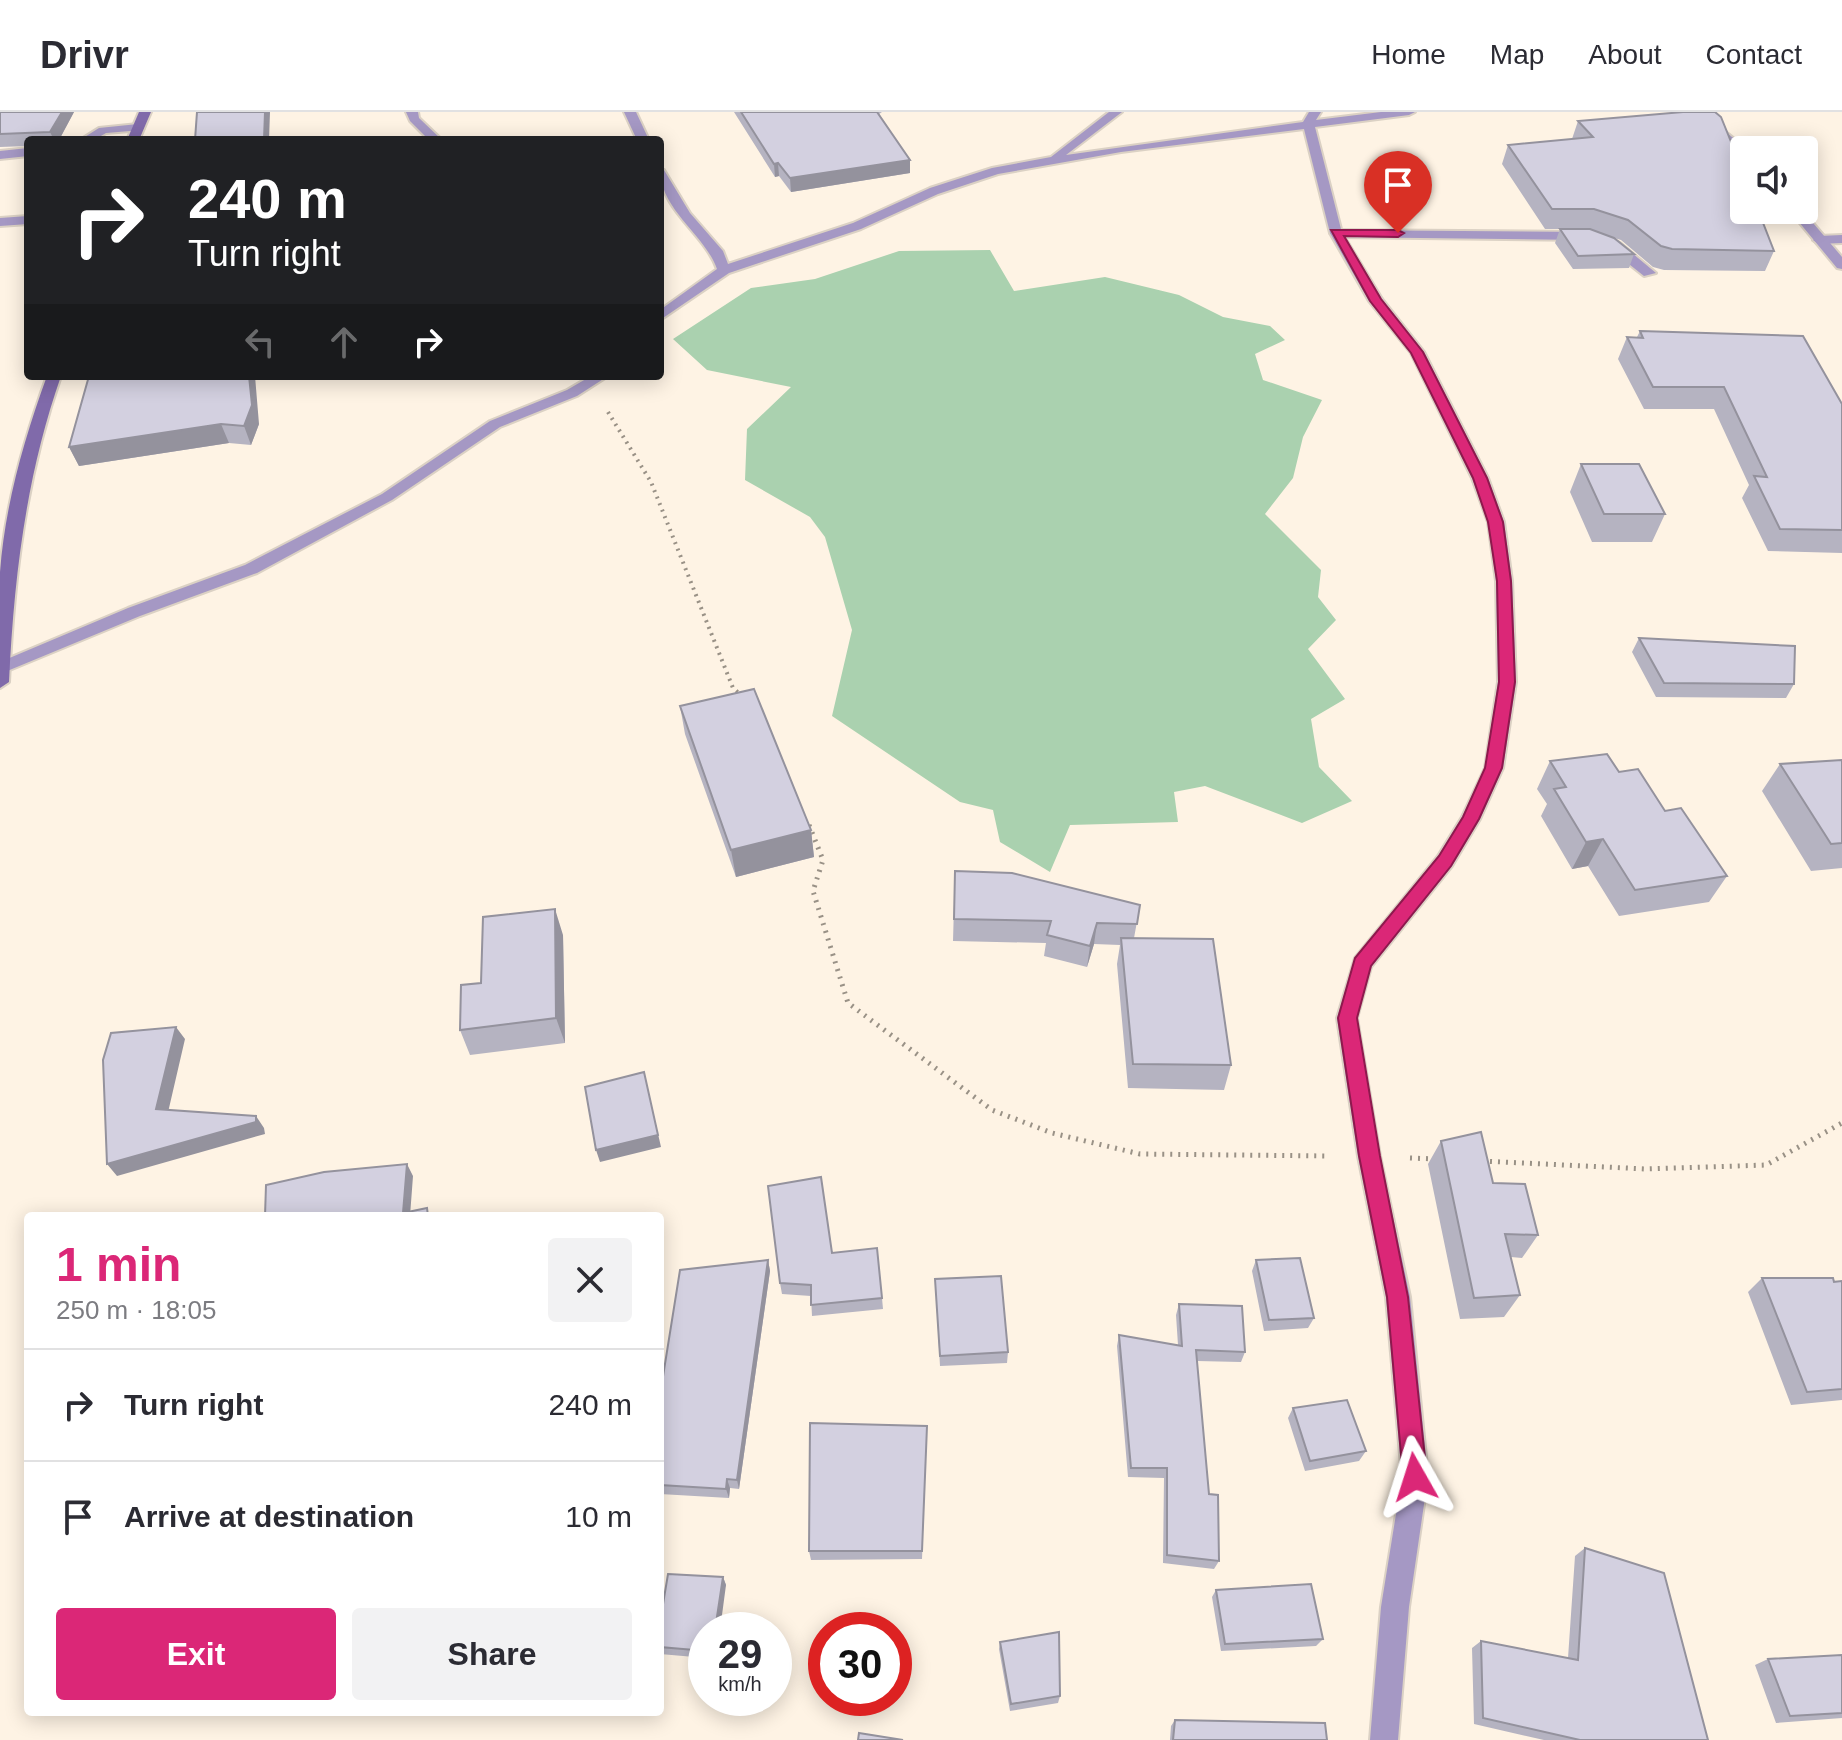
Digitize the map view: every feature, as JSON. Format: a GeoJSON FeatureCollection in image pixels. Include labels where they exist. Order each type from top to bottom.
{"type":"FeatureCollection","features":[{"type":"Feature","properties":{"kind":"street"},"geometry":{"type":"LineString","coordinates":[[93,136],[103,130],[136,134],[145,112]]}},
{"type":"Feature","properties":{"kind":"street"},"geometry":{"type":"LineString","coordinates":[[412,112],[414,119],[432,136]]}},
{"type":"Feature","properties":{"kind":"street"},"geometry":{"type":"LineString","coordinates":[[630,112],[641,136]]}},
{"type":"Feature","properties":{"kind":"street"},"geometry":{"type":"LineString","coordinates":[[1053,158],[1116,112]]}},
{"type":"Feature","properties":{"kind":"street"},"geometry":{"type":"LineString","coordinates":[[664,313],[724,270],[857,226],[934,191],[996,171],[1053,158],[1311,117],[1409,112]]}},
{"type":"Feature","properties":{"kind":"street"},"geometry":{"type":"LineString","coordinates":[[1694,112],[1730,142]]}},
{"type":"Feature","properties":{"kind":"street"},"geometry":{"type":"LineString","coordinates":[[1311,117],[1336,233],[1376,301],[1417,352],[1473,464],[1496,522],[1504,581],[1507,682],[1494,768],[1471,819],[1445,861],[1362,964],[1347,1018],[1369,1156],[1398,1297],[1415,1477],[1395,1607],[1384,1740]]}},
{"type":"Feature","properties":{"kind":"street"},"geometry":{"type":"LineString","coordinates":[[0,155],[24,152]]}},
{"type":"Feature","properties":{"kind":"street"},"geometry":{"type":"LineString","coordinates":[[664,180],[685,215],[718,254],[724,270]]}},
{"type":"Feature","properties":{"kind":"street"},"geometry":{"type":"LineString","coordinates":[[0,222],[24,220]]}},
{"type":"Feature","properties":{"kind":"street"},"geometry":{"type":"LineString","coordinates":[[1806,224],[1842,265]]}},
{"type":"Feature","properties":{"kind":"street"},"geometry":{"type":"LineString","coordinates":[[1336,233],[1587,236],[1615,246],[1649,273]]}},
{"type":"Feature","properties":{"kind":"street"},"geometry":{"type":"LineString","coordinates":[[1819,240],[1842,239]]}},
{"type":"Feature","properties":{"kind":"street"},"geometry":{"type":"LineString","coordinates":[[0,682],[12,525],[40,410],[52,380]]}},
{"type":"Feature","properties":{"kind":"street"},"geometry":{"type":"LineString","coordinates":[[1,668],[134,612],[251,569],[387,497],[495,424],[572,393],[594,380]]}},
{"type":"Feature","properties":{"kind":"path"},"geometry":{"type":"LineString","coordinates":[[572,393],[606,410],[651,482],[733,688],[744,698]]}},
{"type":"Feature","properties":{"kind":"path"},"geometry":{"type":"LineString","coordinates":[[806,817],[823,860],[813,891],[848,1003],[992,1110],[1052,1133],[1140,1154],[1369,1156],[1446,1160]]}},
{"type":"Feature","properties":{"kind":"path"},"geometry":{"type":"LineString","coordinates":[[1477,1161],[1646,1169],[1766,1165],[1842,1123]]}},
{"type":"Feature","properties":{"kind":"green space"},"geometry":{"type":"Polygon","coordinates":[[[990,250],[1014,291],[1105,277],[1179,295],[1223,317],[1270,326],[1285,340],[1255,354],[1263,380],[1322,400],[1303,437],[1293,478],[1265,514],[1321,570],[1318,597],[1336,620],[1308,649],[1345,699],[1311,719],[1319,767],[1352,801],[1302,823],[1205,786],[1174,792],[1178,822],[1070,825],[1050,872],[1000,842],[993,810],[960,802],[832,716],[852,630],[825,537],[810,517],[745,480],[747,429],[791,387],[707,370],[673,339],[751,288],[815,279],[899,251],[990,250]]]}},
{"type":"Feature","properties":{"kind":"building"},"geometry":{"type":"Polygon","coordinates":[[[0,112],[62,112],[50,132],[0,134],[0,112]]]}},
{"type":"Feature","properties":{"kind":"building"},"geometry":{"type":"Polygon","coordinates":[[[197,112],[265,112],[264,136],[195,136],[197,112]]]}},
{"type":"Feature","properties":{"kind":"building"},"geometry":{"type":"Polygon","coordinates":[[[741,112],[877,112],[910,160],[790,178],[778,163],[774,164],[741,112]]]}},
{"type":"Feature","properties":{"kind":"building"},"geometry":{"type":"Polygon","coordinates":[[[1715,112],[1721,117],[1730,139],[1730,224],[1763,224],[1774,251],[1672,249],[1661,246],[1628,220],[1594,209],[1552,209],[1508,145],[1593,137],[1578,121],[1715,112]]]}},
{"type":"Feature","properties":{"kind":"building"},"geometry":{"type":"Polygon","coordinates":[[[1560,229],[1590,229],[1614,238],[1634,254],[1578,256],[1560,229]]]}},
{"type":"Feature","properties":{"kind":"building"},"geometry":{"type":"Polygon","coordinates":[[[1640,331],[1803,336],[1842,404],[1842,530],[1780,529],[1754,476],[1767,477],[1724,387],[1653,387],[1627,337],[1643,338],[1640,331]]]}},
{"type":"Feature","properties":{"kind":"building"},"geometry":{"type":"Polygon","coordinates":[[[88,380],[249,380],[252,405],[244,426],[221,424],[69,447],[88,380]]]}},
{"type":"Feature","properties":{"kind":"building"},"geometry":{"type":"Polygon","coordinates":[[[1581,464],[1639,464],[1665,514],[1604,514],[1581,464]]]}},
{"type":"Feature","properties":{"kind":"building"},"geometry":{"type":"Polygon","coordinates":[[[1639,638],[1795,646],[1794,684],[1664,683],[1639,638]]]}},
{"type":"Feature","properties":{"kind":"building"},"geometry":{"type":"Polygon","coordinates":[[[754,689],[811,830],[731,850],[680,706],[754,689]]]}},
{"type":"Feature","properties":{"kind":"building"},"geometry":{"type":"Polygon","coordinates":[[[1607,754],[1619,772],[1638,769],[1665,811],[1681,808],[1727,876],[1635,890],[1603,839],[1586,842],[1554,789],[1566,787],[1550,761],[1607,754]]]}},
{"type":"Feature","properties":{"kind":"building"},"geometry":{"type":"Polygon","coordinates":[[[1842,760],[1842,843],[1831,844],[1780,764],[1842,760]]]}},
{"type":"Feature","properties":{"kind":"building"},"geometry":{"type":"Polygon","coordinates":[[[955,871],[1012,873],[1140,905],[1137,924],[1097,923],[1090,946],[1047,935],[1051,921],[954,919],[955,871]]]}},
{"type":"Feature","properties":{"kind":"building"},"geometry":{"type":"Polygon","coordinates":[[[555,909],[556,1018],[460,1030],[461,985],[481,983],[483,917],[555,909]]]}},
{"type":"Feature","properties":{"kind":"building"},"geometry":{"type":"Polygon","coordinates":[[[1121,938],[1213,939],[1231,1065],[1133,1064],[1121,938]]]}},
{"type":"Feature","properties":{"kind":"building"},"geometry":{"type":"Polygon","coordinates":[[[176,1027],[156,1109],[256,1116],[256,1122],[107,1164],[103,1060],[111,1033],[176,1027]]]}},
{"type":"Feature","properties":{"kind":"building"},"geometry":{"type":"Polygon","coordinates":[[[644,1072],[658,1135],[596,1150],[585,1087],[644,1072]]]}},
{"type":"Feature","properties":{"kind":"building"},"geometry":{"type":"Polygon","coordinates":[[[1481,1132],[1493,1183],[1525,1184],[1538,1235],[1505,1234],[1520,1295],[1474,1298],[1441,1141],[1481,1132]]]}},
{"type":"Feature","properties":{"kind":"building"},"geometry":{"type":"Polygon","coordinates":[[[407,1164],[403,1212],[265,1212],[266,1185],[324,1172],[407,1164]]]}},
{"type":"Feature","properties":{"kind":"building"},"geometry":{"type":"Polygon","coordinates":[[[821,1177],[832,1253],[877,1248],[882,1298],[811,1305],[811,1285],[780,1283],[768,1186],[821,1177]]]}},
{"type":"Feature","properties":{"kind":"building"},"geometry":{"type":"Polygon","coordinates":[[[1300,1258],[1314,1318],[1269,1320],[1256,1260],[1300,1258]]]}},
{"type":"Feature","properties":{"kind":"building"},"geometry":{"type":"Polygon","coordinates":[[[768,1260],[737,1480],[727,1479],[726,1489],[664,1485],[664,1370],[680,1270],[768,1260]]]}},
{"type":"Feature","properties":{"kind":"building"},"geometry":{"type":"Polygon","coordinates":[[[1001,1276],[1008,1352],[940,1356],[935,1279],[1001,1276]]]}},
{"type":"Feature","properties":{"kind":"building"},"geometry":{"type":"Polygon","coordinates":[[[1762,1278],[1833,1278],[1834,1282],[1842,1281],[1842,1389],[1807,1392],[1762,1278]]]}},
{"type":"Feature","properties":{"kind":"building"},"geometry":{"type":"Polygon","coordinates":[[[1179,1304],[1242,1306],[1245,1352],[1196,1350],[1209,1494],[1218,1495],[1219,1561],[1167,1555],[1167,1468],[1131,1468],[1119,1335],[1182,1346],[1179,1304]]]}},
{"type":"Feature","properties":{"kind":"building"},"geometry":{"type":"Polygon","coordinates":[[[1347,1400],[1366,1451],[1310,1461],[1293,1408],[1347,1400]]]}},
{"type":"Feature","properties":{"kind":"building"},"geometry":{"type":"Polygon","coordinates":[[[810,1423],[927,1426],[922,1551],[809,1551],[810,1423]]]}},
{"type":"Feature","properties":{"kind":"building"},"geometry":{"type":"Polygon","coordinates":[[[1585,1548],[1664,1573],[1708,1740],[1580,1740],[1483,1718],[1481,1641],[1578,1660],[1585,1548]]]}},
{"type":"Feature","properties":{"kind":"building"},"geometry":{"type":"Polygon","coordinates":[[[668,1574],[723,1577],[718,1612],[688,1612],[688,1649],[664,1647],[664,1598],[668,1574]]]}},
{"type":"Feature","properties":{"kind":"building"},"geometry":{"type":"Polygon","coordinates":[[[1311,1584],[1323,1639],[1225,1644],[1216,1590],[1311,1584]]]}},
{"type":"Feature","properties":{"kind":"building"},"geometry":{"type":"Polygon","coordinates":[[[1059,1632],[1060,1696],[1011,1704],[1000,1642],[1059,1632]]]}},
{"type":"Feature","properties":{"kind":"building"},"geometry":{"type":"Polygon","coordinates":[[[1842,1655],[1842,1713],[1790,1716],[1768,1659],[1842,1655]]]}},
{"type":"Feature","properties":{"kind":"building"},"geometry":{"type":"Polygon","coordinates":[[[1175,1720],[1325,1723],[1327,1740],[1173,1740],[1175,1720]]]}},
{"type":"Feature","properties":{"kind":"building"},"geometry":{"type":"Polygon","coordinates":[[[859,1733],[903,1740],[858,1740],[859,1733]]]}},
{"type":"Feature","properties":{"kind":"route"},"geometry":{"type":"LineString","coordinates":[[1398,233],[1336,233],[1376,301],[1417,352],[1480,478],[1496,522],[1504,581],[1507,682],[1494,768],[1471,819],[1445,861],[1362,964],[1347,1018],[1369,1156],[1398,1297],[1415,1477]]}}]}
